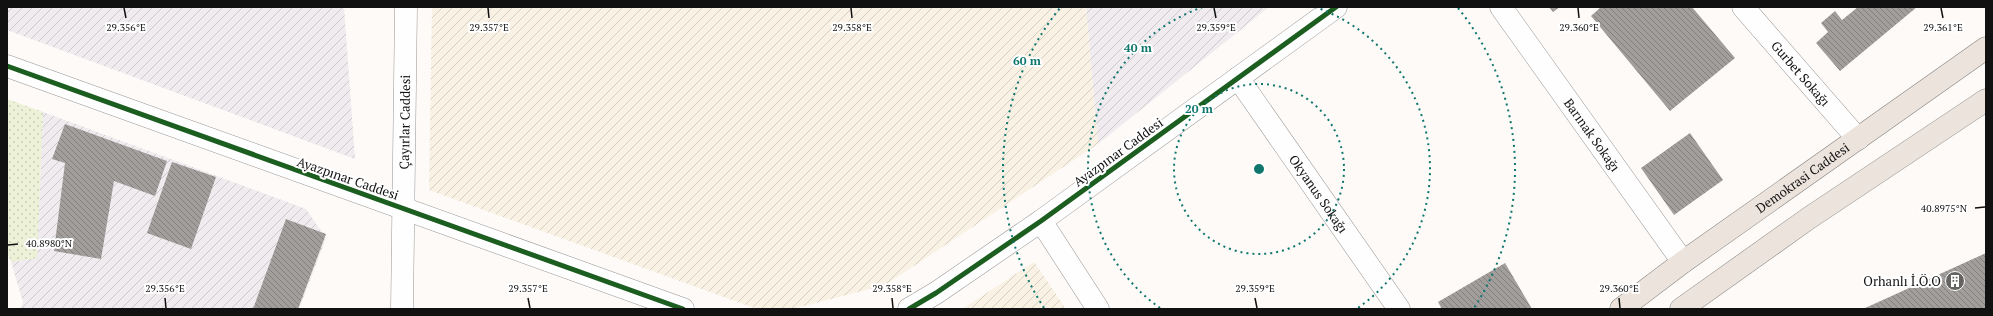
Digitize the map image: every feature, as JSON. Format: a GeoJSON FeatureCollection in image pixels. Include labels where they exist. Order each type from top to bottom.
{"type":"FeatureCollection","features":[{"type":"Feature","properties":{"kind":"main road","name":"Demokrasi Caddesi"},"geometry":{"type":"LineString","coordinates":[[1621,309],[1683,262],[1986,48]]}},
{"type":"Feature","properties":{"kind":"main road"},"geometry":{"type":"LineString","coordinates":[[1681,309],[1809,218],[1986,100]]}},
{"type":"Feature","properties":{"kind":"street","name":"Çayırlar Caddesi"},"geometry":{"type":"LineString","coordinates":[[402,309],[406,7]]}},
{"type":"Feature","properties":{"kind":"street","name":"Ayazpınar Caddesi"},"geometry":{"type":"LineString","coordinates":[[908,309],[936,293],[1041,221],[1336,7]]}},
{"type":"Feature","properties":{"kind":"street","name":"Barınak Sokağı"},"geometry":{"type":"LineString","coordinates":[[1501,7],[1683,262]]}},
{"type":"Feature","properties":{"kind":"street","name":"Gurbet Sokağı"},"geometry":{"type":"LineString","coordinates":[[1743,7],[1858,139]]}},
{"type":"Feature","properties":{"kind":"street","name":"Ayazpınar Caddesi"},"geometry":{"type":"LineString","coordinates":[[7,66],[341,188],[403,208],[682,309]]}},
{"type":"Feature","properties":{"kind":"street","name":"Okyanus Sokağı"},"geometry":{"type":"LineString","coordinates":[[1238,78],[1399,309]]}},
{"type":"Feature","properties":{"kind":"street"},"geometry":{"type":"LineString","coordinates":[[1041,221],[1098,309]]}},
{"type":"Feature","properties":{"kind":"shaded area"},"geometry":{"type":"Polygon","coordinates":[[[7,7],[344,7],[355,159],[7,30],[7,7]]]}},
{"type":"Feature","properties":{"kind":"shaded area"},"geometry":{"type":"Polygon","coordinates":[[[432,7],[1086,7],[1098,144],[885,285],[793,309],[757,309],[429,190],[432,7]]]}},
{"type":"Feature","properties":{"kind":"shaded area"},"geometry":{"type":"Polygon","coordinates":[[[1086,7],[1269,7],[1098,144],[1086,7]]]}},
{"type":"Feature","properties":{"kind":"shaded area"},"geometry":{"type":"Polygon","coordinates":[[[43,112],[306,209],[326,238],[299,309],[20,309],[23,302],[11,262],[37,258],[43,112]]]}},
{"type":"Feature","properties":{"kind":"shaded area"},"geometry":{"type":"Polygon","coordinates":[[[1034,262],[1066,309],[962,309],[1034,262]]]}},
{"type":"Feature","properties":{"kind":"green space"},"geometry":{"type":"Polygon","coordinates":[[[7,99],[43,112],[37,258],[11,262],[7,251],[7,99]]]}},
{"type":"Feature","properties":{"kind":"building"},"geometry":{"type":"Polygon","coordinates":[[[1549,7],[1560,7],[1553,12],[1549,7]]]}},
{"type":"Feature","properties":{"kind":"building"},"geometry":{"type":"Polygon","coordinates":[[[1601,7],[1692,7],[1735,58],[1670,111],[1591,16],[1601,7]]]}},
{"type":"Feature","properties":{"kind":"building"},"geometry":{"type":"Polygon","coordinates":[[[1858,7],[1917,7],[1840,71],[1816,43],[1828,32],[1821,23],[1835,11],[1842,20],[1858,7]]]}},
{"type":"Feature","properties":{"kind":"building"},"geometry":{"type":"Polygon","coordinates":[[[65,124],[167,161],[155,196],[114,181],[101,259],[54,251],[65,163],[52,159],[65,124]]]}},
{"type":"Feature","properties":{"kind":"building"},"geometry":{"type":"Polygon","coordinates":[[[1690,133],[1723,180],[1674,215],[1641,168],[1690,133]]]}},
{"type":"Feature","properties":{"kind":"building"},"geometry":{"type":"Polygon","coordinates":[[[172,162],[216,177],[191,249],[147,233],[172,162]]]}},
{"type":"Feature","properties":{"kind":"building"},"geometry":{"type":"Polygon","coordinates":[[[286,219],[326,234],[298,309],[253,309],[286,219]]]}},
{"type":"Feature","properties":{"kind":"building","name":"Orhanlı İ.Ö.O"},"geometry":{"type":"Polygon","coordinates":[[[1986,253],[1986,309],[1863,309],[1986,253]]]}},
{"type":"Feature","properties":{"kind":"building"},"geometry":{"type":"Polygon","coordinates":[[[1505,263],[1532,309],[1442,309],[1438,302],[1505,263]]]}},
{"type":"Feature","properties":{"kind":"cycle path"},"geometry":{"type":"LineString","coordinates":[[909,309],[936,293],[1041,221],[1336,7]]}},
{"type":"Feature","properties":{"kind":"cycle path"},"geometry":{"type":"LineString","coordinates":[[7,66],[429,219],[683,309]]}},
{"type":"Feature","properties":{"kind":"place","name":"Orhanlı İ.Ö.O"},"geometry":{"type":"Point","coordinates":[1955,281]}}]}
